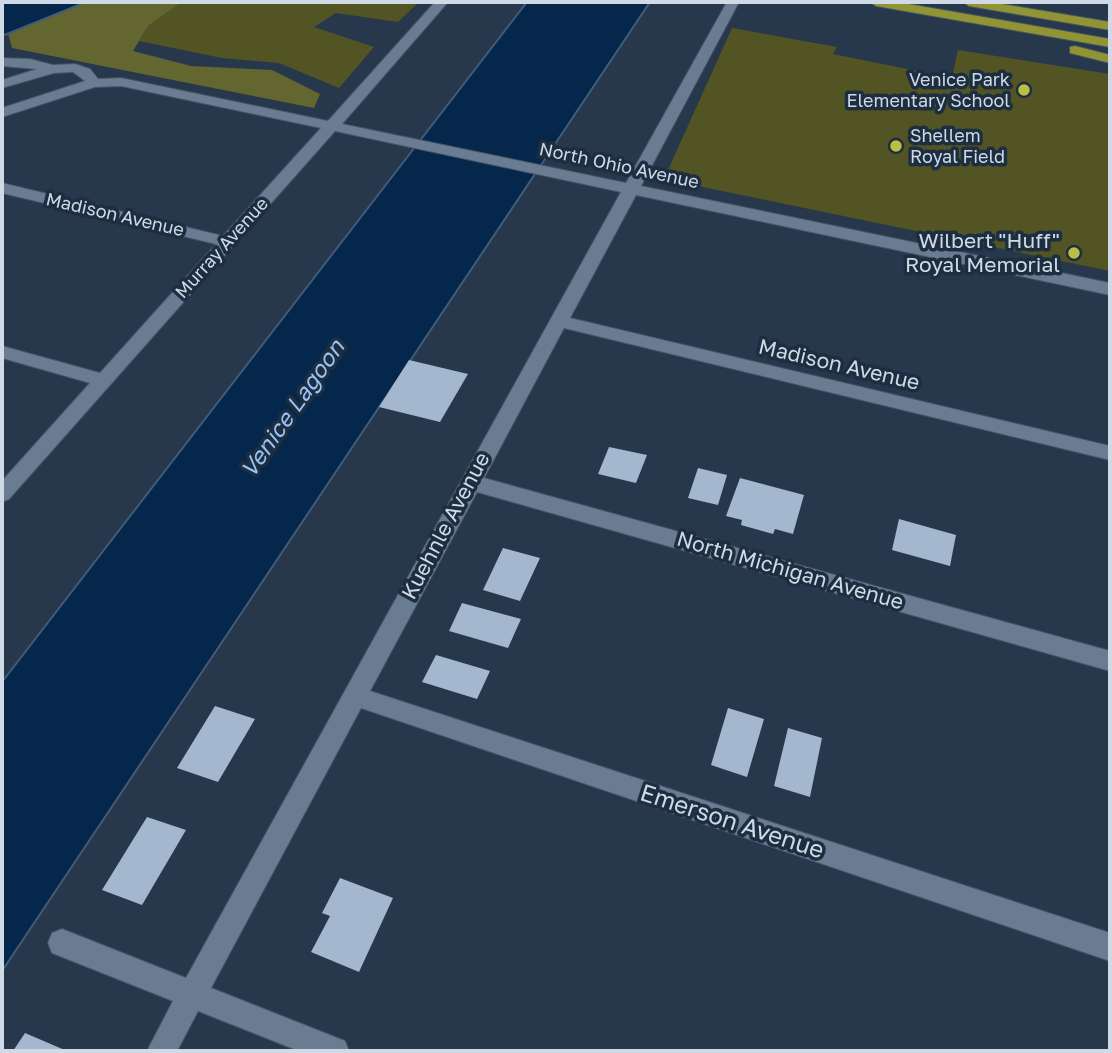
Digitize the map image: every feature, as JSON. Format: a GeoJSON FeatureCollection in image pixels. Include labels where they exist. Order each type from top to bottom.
{"type":"FeatureCollection","features":[{"type":"Feature","properties":{"kind":"highway"},"geometry":{"type":"LineString","coordinates":[[876,2],[1110,43]]}},
{"type":"Feature","properties":{"kind":"highway"},"geometry":{"type":"LineString","coordinates":[[970,2],[1110,26]]}},
{"type":"Feature","properties":{"kind":"highway"},"geometry":{"type":"LineString","coordinates":[[962,17],[1110,59]]}},
{"type":"Feature","properties":{"kind":"street","name":"Murray Avenue"},"geometry":{"type":"LineString","coordinates":[[2,494],[442,2]]}},
{"type":"Feature","properties":{"kind":"street","name":"Kuehnle Avenue"},"geometry":{"type":"LineString","coordinates":[[161,1051],[733,2]]}},
{"type":"Feature","properties":{"kind":"street"},"geometry":{"type":"LineString","coordinates":[[2,62],[30,63],[53,69]]}},
{"type":"Feature","properties":{"kind":"street"},"geometry":{"type":"LineString","coordinates":[[2,84],[53,69],[75,68],[85,72],[94,83],[2,113]]}},
{"type":"Feature","properties":{"kind":"street","name":"North Ohio Avenue"},"geometry":{"type":"LineString","coordinates":[[94,83],[121,82],[1110,289]]}},
{"type":"Feature","properties":{"kind":"street","name":"Madison Avenue"},"geometry":{"type":"LineString","coordinates":[[2,188],[228,242]]}},
{"type":"Feature","properties":{"kind":"street","name":"Madison Avenue"},"geometry":{"type":"LineString","coordinates":[[558,321],[1110,453]]}},
{"type":"Feature","properties":{"kind":"street"},"geometry":{"type":"LineString","coordinates":[[2,352],[103,380]]}},
{"type":"Feature","properties":{"kind":"street","name":"North Michigan Avenue"},"geometry":{"type":"LineString","coordinates":[[469,482],[1110,660]]}},
{"type":"Feature","properties":{"kind":"street","name":"Emerson Avenue"},"geometry":{"type":"LineString","coordinates":[[354,696],[1110,947]]}},
{"type":"Feature","properties":{"kind":"street"},"geometry":{"type":"LineString","coordinates":[[62,943],[335,1051]]}},
{"type":"Feature","properties":{"kind":"green space"},"geometry":{"type":"Polygon","coordinates":[[[86,2],[182,2],[148,26],[133,51],[191,66],[272,70],[320,94],[314,108],[12,48],[8,33],[86,2]]]}},
{"type":"Feature","properties":{"kind":"green space"},"geometry":{"type":"Polygon","coordinates":[[[182,2],[419,2],[398,22],[336,13],[314,27],[374,47],[339,88],[279,63],[222,58],[139,41],[148,26],[182,2]]]}},
{"type":"Feature","properties":{"kind":"green space"},"geometry":{"type":"Polygon","coordinates":[[[732,28],[837,47],[833,54],[952,78],[958,50],[1110,74],[1110,271],[664,179],[732,28]]]}},
{"type":"Feature","properties":{"kind":"water"},"geometry":{"type":"Polygon","coordinates":[[[2,2],[86,2],[2,36],[2,2]]]}},
{"type":"Feature","properties":{"kind":"water","name":"Venice Lagoon"},"geometry":{"type":"Polygon","coordinates":[[[527,2],[650,2],[2,971],[2,682],[527,2]]]}},
{"type":"Feature","properties":{"kind":"building"},"geometry":{"type":"Polygon","coordinates":[[[409,360],[468,374],[440,422],[379,407],[409,360]]]}},
{"type":"Feature","properties":{"kind":"building"},"geometry":{"type":"Polygon","coordinates":[[[609,447],[647,455],[636,483],[598,474],[609,447]]]}},
{"type":"Feature","properties":{"kind":"building"},"geometry":{"type":"Polygon","coordinates":[[[698,468],[727,475],[718,505],[688,498],[698,468]]]}},
{"type":"Feature","properties":{"kind":"building"},"geometry":{"type":"Polygon","coordinates":[[[740,478],[804,495],[793,534],[775,529],[773,534],[741,525],[742,520],[726,516],[740,478]]]}},
{"type":"Feature","properties":{"kind":"building"},"geometry":{"type":"Polygon","coordinates":[[[899,519],[956,535],[950,566],[892,550],[899,519]]]}},
{"type":"Feature","properties":{"kind":"building"},"geometry":{"type":"Polygon","coordinates":[[[503,548],[540,558],[520,601],[483,590],[503,548]]]}},
{"type":"Feature","properties":{"kind":"building"},"geometry":{"type":"Polygon","coordinates":[[[462,603],[521,619],[508,648],[449,631],[462,603]]]}},
{"type":"Feature","properties":{"kind":"building"},"geometry":{"type":"Polygon","coordinates":[[[436,655],[490,671],[477,699],[422,682],[436,655]]]}},
{"type":"Feature","properties":{"kind":"building"},"geometry":{"type":"Polygon","coordinates":[[[215,706],[255,719],[218,782],[177,768],[215,706]]]}},
{"type":"Feature","properties":{"kind":"building"},"geometry":{"type":"Polygon","coordinates":[[[728,708],[764,719],[747,777],[711,765],[728,708]]]}},
{"type":"Feature","properties":{"kind":"building"},"geometry":{"type":"Polygon","coordinates":[[[788,728],[822,738],[810,797],[774,786],[788,728]]]}},
{"type":"Feature","properties":{"kind":"building"},"geometry":{"type":"Polygon","coordinates":[[[147,817],[186,830],[142,905],[102,890],[147,817]]]}},
{"type":"Feature","properties":{"kind":"building"},"geometry":{"type":"Polygon","coordinates":[[[340,878],[393,898],[359,972],[311,952],[330,916],[322,913],[340,878]]]}},
{"type":"Feature","properties":{"kind":"building"},"geometry":{"type":"Polygon","coordinates":[[[25,1033],[67,1051],[13,1051],[25,1033]]]}},
{"type":"Feature","properties":{"kind":"place","name":"Venice Park Elementary School"},"geometry":{"type":"Point","coordinates":[1024,90]}},
{"type":"Feature","properties":{"kind":"place","name":"Shellem Royal Field"},"geometry":{"type":"Point","coordinates":[896,146]}},
{"type":"Feature","properties":{"kind":"place","name":"Wilbert \"Huff\" Royal Memorial"},"geometry":{"type":"Point","coordinates":[1074,253]}}]}
